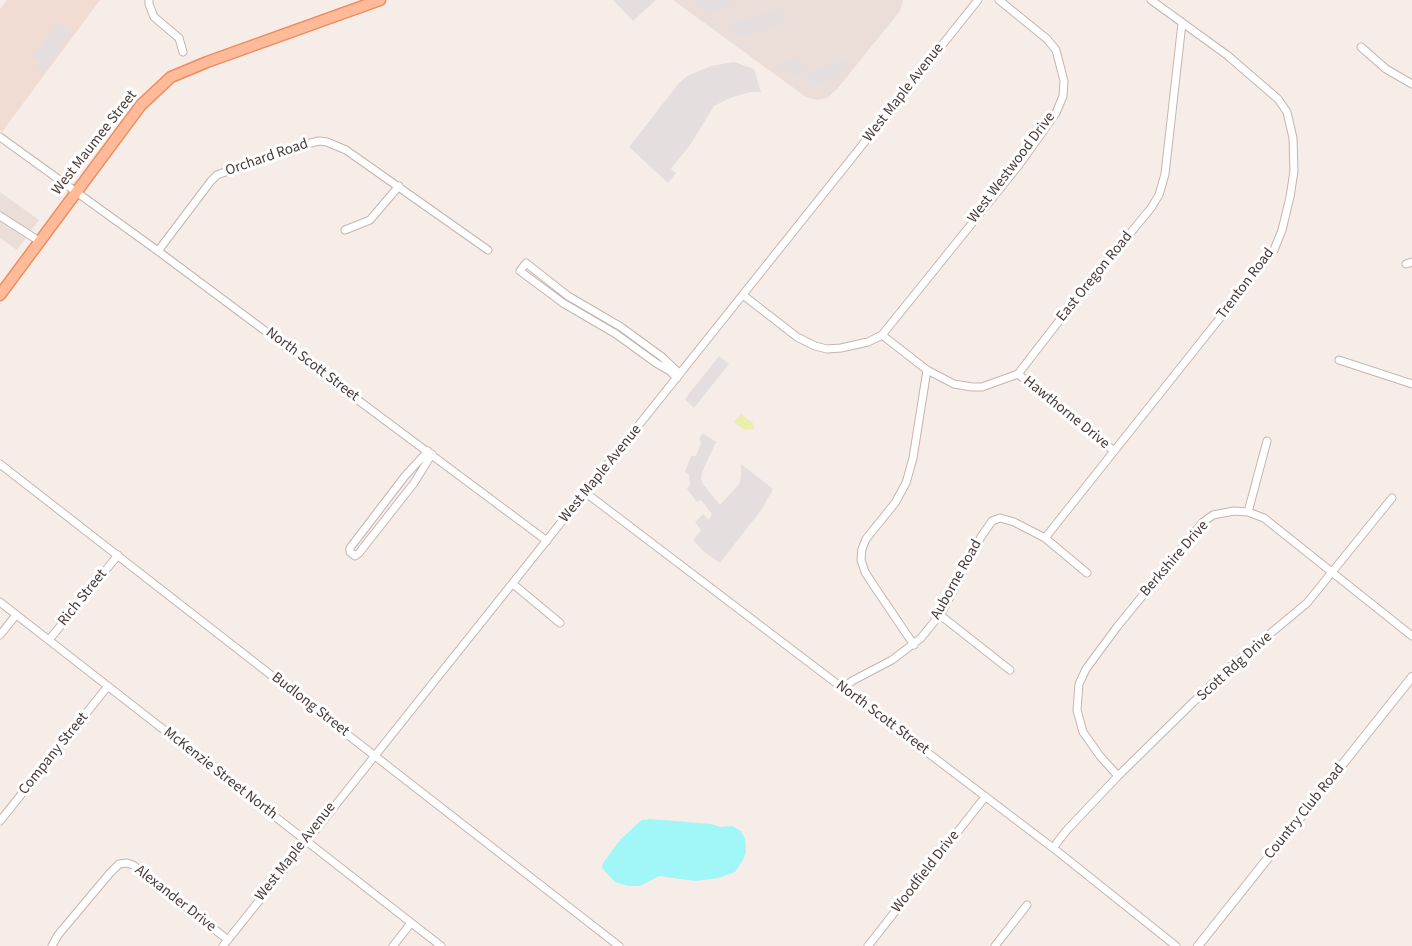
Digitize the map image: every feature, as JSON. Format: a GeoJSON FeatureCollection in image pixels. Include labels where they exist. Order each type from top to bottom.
{"type":"FeatureCollection","features":[{"type":"Feature","properties":{"kind":"main road","name":"West Maumee Street"},"geometry":{"type":"LineString","coordinates":[[0,294],[141,105],[171,77],[380,0]]}},
{"type":"Feature","properties":{"kind":"street"},"geometry":{"type":"LineString","coordinates":[[149,0],[154,17],[179,38],[183,52]]}},
{"type":"Feature","properties":{"kind":"street","name":"West Maple Avenue"},"geometry":{"type":"LineString","coordinates":[[225,943],[978,0]]}},
{"type":"Feature","properties":{"kind":"street","name":"West Westwood Drive"},"geometry":{"type":"LineString","coordinates":[[882,335],[1018,165],[1056,112],[1063,96],[1064,81],[1056,50],[1047,39],[999,0]]}},
{"type":"Feature","properties":{"kind":"street","name":"Trenton Road"},"geometry":{"type":"LineString","coordinates":[[1045,538],[1274,250],[1282,230],[1290,197],[1294,154],[1292,126],[1287,112],[1267,88],[1151,0]]}},
{"type":"Feature","properties":{"kind":"street","name":"East Oregon Road"},"geometry":{"type":"LineString","coordinates":[[1018,374],[1159,195],[1166,174],[1182,23]]}},
{"type":"Feature","properties":{"kind":"street"},"geometry":{"type":"LineString","coordinates":[[1361,47],[1386,69],[1412,84]]}},
{"type":"Feature","properties":{"kind":"street","name":"North Scott Street"},"geometry":{"type":"LineString","coordinates":[[0,137],[158,251],[547,541]]}},
{"type":"Feature","properties":{"kind":"street","name":"Orchard Road"},"geometry":{"type":"LineString","coordinates":[[158,251],[211,181],[218,176],[294,147],[320,141],[346,150],[488,250]]}},
{"type":"Feature","properties":{"kind":"street"},"geometry":{"type":"LineString","coordinates":[[345,230],[370,220],[399,186]]}},
{"type":"Feature","properties":{"kind":"street"},"geometry":{"type":"LineString","coordinates":[[0,216],[39,241]]}},
{"type":"Feature","properties":{"kind":"street"},"geometry":{"type":"LineString","coordinates":[[619,331],[563,303],[520,271],[526,263],[568,296],[662,357],[678,376]]}},
{"type":"Feature","properties":{"kind":"street"},"geometry":{"type":"LineString","coordinates":[[743,295],[797,337],[815,346],[827,349],[841,348],[868,342],[882,335],[944,381],[972,387],[992,385],[1018,374]]}},
{"type":"Feature","properties":{"kind":"street"},"geometry":{"type":"LineString","coordinates":[[563,303],[568,296]]}},
{"type":"Feature","properties":{"kind":"street"},"geometry":{"type":"LineString","coordinates":[[1339,360],[1412,384]]}},
{"type":"Feature","properties":{"kind":"street"},"geometry":{"type":"LineString","coordinates":[[914,645],[874,586],[861,560],[866,539],[895,503],[906,483],[913,458],[922,389],[927,370]]}},
{"type":"Feature","properties":{"kind":"street","name":"Hawthorne Drive"},"geometry":{"type":"LineString","coordinates":[[1018,374],[1114,451]]}},
{"type":"Feature","properties":{"kind":"street"},"geometry":{"type":"LineString","coordinates":[[1268,441],[1248,512],[1264,518],[1412,636]]}},
{"type":"Feature","properties":{"kind":"street"},"geometry":{"type":"LineString","coordinates":[[430,453],[386,518],[355,556],[350,552],[350,548],[378,511],[430,453]]}},
{"type":"Feature","properties":{"kind":"street","name":"Budlong Street"},"geometry":{"type":"LineString","coordinates":[[0,464],[619,946]]}},
{"type":"Feature","properties":{"kind":"street","name":"North Scott Street"},"geometry":{"type":"LineString","coordinates":[[586,493],[1055,849],[1176,946]]}},
{"type":"Feature","properties":{"kind":"street","name":"Scott Rdg Drive"},"geometry":{"type":"LineString","coordinates":[[1055,849],[1118,776],[1225,671],[1292,617],[1333,572],[1392,498]]}},
{"type":"Feature","properties":{"kind":"street"},"geometry":{"type":"LineString","coordinates":[[378,511],[386,518]]}},
{"type":"Feature","properties":{"kind":"street","name":"Berkshire Drive"},"geometry":{"type":"LineString","coordinates":[[1118,776],[1087,740],[1080,726],[1077,702],[1079,684],[1086,669],[1202,523],[1213,515],[1234,511],[1248,512]]}},
{"type":"Feature","properties":{"kind":"street","name":"Auborne Road"},"geometry":{"type":"LineString","coordinates":[[843,688],[914,645],[940,615],[992,521],[1000,518],[1014,522],[1045,538]]}},
{"type":"Feature","properties":{"kind":"street"},"geometry":{"type":"LineString","coordinates":[[1045,538],[1087,573]]}},
{"type":"Feature","properties":{"kind":"street","name":"Rich Street"},"geometry":{"type":"LineString","coordinates":[[49,640],[118,555]]}},
{"type":"Feature","properties":{"kind":"street"},"geometry":{"type":"LineString","coordinates":[[513,584],[560,623]]}},
{"type":"Feature","properties":{"kind":"street","name":"McKenzie Street North"},"geometry":{"type":"LineString","coordinates":[[0,602],[441,946]]}},
{"type":"Feature","properties":{"kind":"street"},"geometry":{"type":"LineString","coordinates":[[0,635],[16,615]]}},
{"type":"Feature","properties":{"kind":"street"},"geometry":{"type":"LineString","coordinates":[[940,615],[1010,670]]}},
{"type":"Feature","properties":{"kind":"street","name":"Country Club Road"},"geometry":{"type":"LineString","coordinates":[[1198,946],[1412,678]]}},
{"type":"Feature","properties":{"kind":"street","name":"Company Street"},"geometry":{"type":"LineString","coordinates":[[0,821],[108,686]]}},
{"type":"Feature","properties":{"kind":"street","name":"Woodfield Drive"},"geometry":{"type":"LineString","coordinates":[[867,946],[985,797]]}},
{"type":"Feature","properties":{"kind":"street","name":"Alexander Drive"},"geometry":{"type":"LineString","coordinates":[[52,946],[58,935],[110,873],[119,864],[127,863],[133,865],[225,943]]}},
{"type":"Feature","properties":{"kind":"street"},"geometry":{"type":"LineString","coordinates":[[995,946],[1027,905]]}},
{"type":"Feature","properties":{"kind":"street"},"geometry":{"type":"LineString","coordinates":[[393,946],[411,923]]}},
{"type":"Feature","properties":{"kind":"shaded area"},"geometry":{"type":"Polygon","coordinates":[[[7,0],[100,0],[2,132],[0,130],[0,9],[7,0]]]}},
{"type":"Feature","properties":{"kind":"shaded area"},"geometry":{"type":"Polygon","coordinates":[[[613,0],[656,0],[633,21],[613,0]]]}},
{"type":"Feature","properties":{"kind":"shaded area"},"geometry":{"type":"Polygon","coordinates":[[[673,0],[903,0],[900,11],[837,89],[827,98],[817,100],[806,97],[673,0]]]}},
{"type":"Feature","properties":{"kind":"shaded area"},"geometry":{"type":"Polygon","coordinates":[[[696,0],[731,0],[733,5],[707,15],[700,10],[696,0]]]}},
{"type":"Feature","properties":{"kind":"shaded area"},"geometry":{"type":"Polygon","coordinates":[[[782,7],[787,22],[742,38],[734,32],[731,24],[782,7]]]}},
{"type":"Feature","properties":{"kind":"shaded area"},"geometry":{"type":"Polygon","coordinates":[[[58,22],[72,33],[42,74],[37,70],[41,64],[32,58],[58,22]]]}},
{"type":"Feature","properties":{"kind":"shaded area"},"geometry":{"type":"Polygon","coordinates":[[[797,57],[803,73],[792,77],[790,72],[781,69],[779,64],[797,57]]]}},
{"type":"Feature","properties":{"kind":"shaded area"},"geometry":{"type":"Polygon","coordinates":[[[845,59],[847,64],[842,71],[836,73],[837,77],[812,86],[807,73],[845,59]]]}},
{"type":"Feature","properties":{"kind":"shaded area"},"geometry":{"type":"Polygon","coordinates":[[[734,62],[754,69],[761,92],[750,92],[714,106],[690,145],[671,169],[676,173],[668,183],[629,147],[687,76],[711,66],[734,62]]]}},
{"type":"Feature","properties":{"kind":"shaded area"},"geometry":{"type":"Polygon","coordinates":[[[0,192],[39,220],[17,250],[0,238],[0,192]]]}},
{"type":"Feature","properties":{"kind":"shaded area"},"geometry":{"type":"Polygon","coordinates":[[[719,356],[729,364],[694,408],[685,399],[719,356]]]}},
{"type":"Feature","properties":{"kind":"shaded area"},"geometry":{"type":"Polygon","coordinates":[[[703,433],[716,442],[701,479],[720,505],[739,484],[741,464],[773,489],[762,509],[720,563],[703,551],[693,540],[701,530],[695,522],[703,514],[709,520],[712,514],[701,500],[697,502],[687,489],[690,485],[689,475],[685,472],[691,456],[696,456],[701,443],[699,439],[703,433]]]}},
{"type":"Feature","properties":{"kind":"green space"},"geometry":{"type":"Polygon","coordinates":[[[741,414],[753,423],[754,429],[744,430],[734,422],[741,414]]]}},
{"type":"Feature","properties":{"kind":"water"},"geometry":{"type":"Polygon","coordinates":[[[642,820],[711,824],[721,827],[732,826],[741,831],[745,839],[746,852],[743,860],[735,872],[718,878],[695,881],[659,876],[640,886],[628,886],[615,882],[602,868],[603,863],[620,840],[637,824],[642,820]]]}}]}
